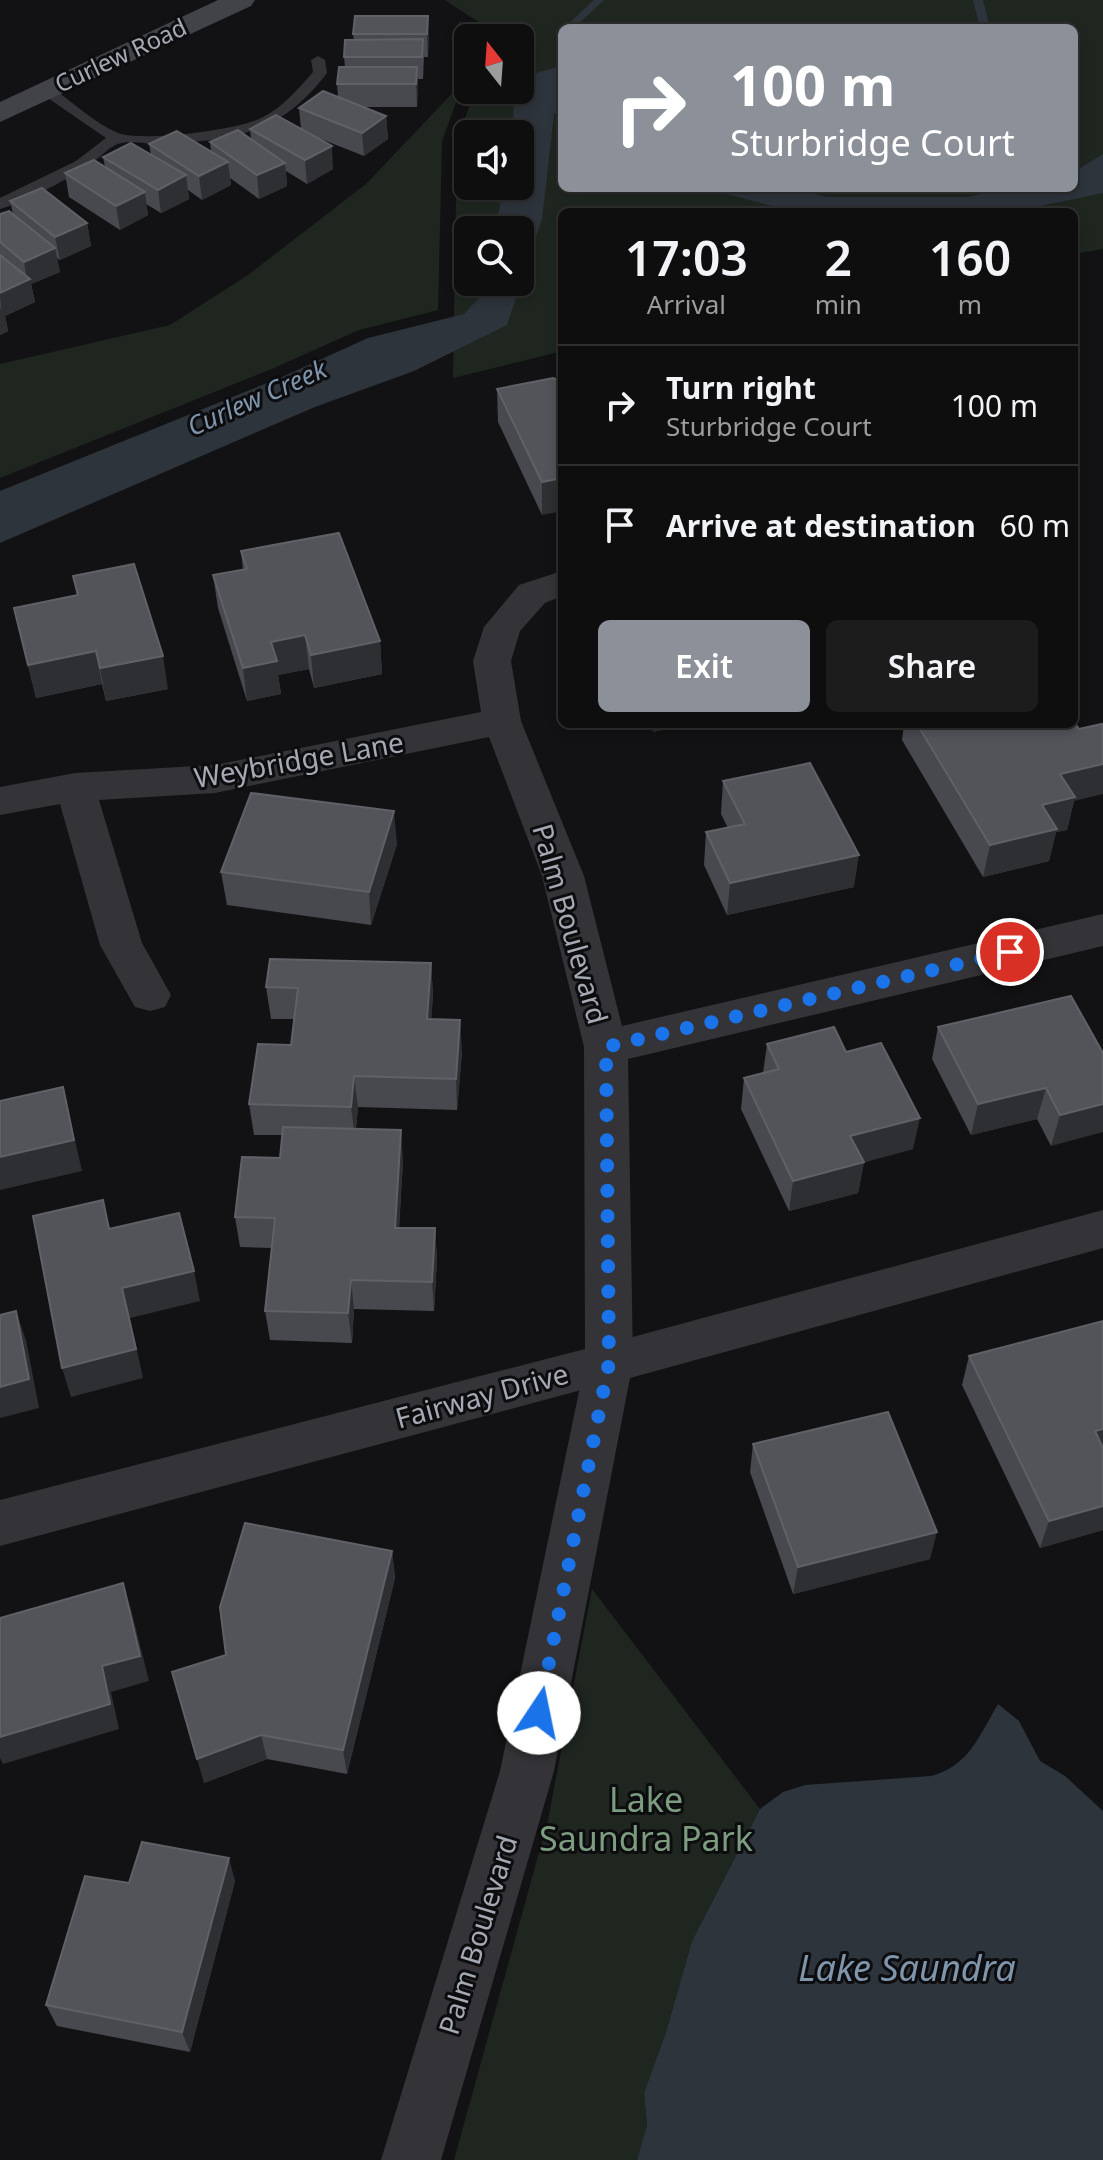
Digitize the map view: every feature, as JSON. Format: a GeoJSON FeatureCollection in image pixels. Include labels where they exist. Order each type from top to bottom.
{"type":"FeatureCollection","features":[{"type":"Feature","properties":{"kind":"main road","name":"Curlew Road"},"geometry":{"type":"LineString","coordinates":[[0,113],[241,0]]}},
{"type":"Feature","properties":{"kind":"street","name":"Palm Boulevard"},"geometry":{"type":"LineString","coordinates":[[411,2160],[527,1771],[609,1363],[606,1047],[563,876],[502,721],[492,661],[503,627],[547,588]]}},
{"type":"Feature","properties":{"kind":"street","name":"Weybridge Lane"},"geometry":{"type":"LineString","coordinates":[[0,801],[75,787],[215,779],[502,721]]}},
{"type":"Feature","properties":{"kind":"street"},"geometry":{"type":"LineString","coordinates":[[75,787],[121,945],[150,995]]}},
{"type":"Feature","properties":{"kind":"street"},"geometry":{"type":"LineString","coordinates":[[606,1047],[1103,930]]}},
{"type":"Feature","properties":{"kind":"street","name":"Fairway Drive"},"geometry":{"type":"LineString","coordinates":[[0,1523],[1103,1229]]}},
{"type":"Feature","properties":{"kind":"lane"},"geometry":{"type":"LineString","coordinates":[[47,91],[116,138],[172,138],[259,125],[294,103],[320,73],[318,60]]}},
{"type":"Feature","properties":{"kind":"lane"},"geometry":{"type":"LineString","coordinates":[[0,204],[81,164],[116,138]]}},
{"type":"Feature","properties":{"kind":"green space"},"geometry":{"type":"Polygon","coordinates":[[[445,0],[1103,0],[1103,249],[1078,253],[1078,208],[558,208],[558,352],[453,378],[454,296],[534,296],[534,216],[456,216],[456,200],[534,200],[534,120],[464,120],[470,104],[534,104],[534,24],[481,24],[445,0]]]}},
{"type":"Feature","properties":{"kind":"green space"},"geometry":{"type":"Polygon","coordinates":[[[454,91],[456,104],[442,141],[438,310],[359,330],[274,368],[0,478],[0,364],[170,325],[248,275],[366,184],[454,91]]]}},
{"type":"Feature","properties":{"kind":"green space","name":"Lake Saundra Park"},"geometry":{"type":"Polygon","coordinates":[[[592,1589],[760,1809],[692,1941],[666,2032],[644,2093],[647,2125],[637,2160],[454,2160],[548,1820],[592,1589]]]}},
{"type":"Feature","properties":{"kind":"water"},"geometry":{"type":"Polygon","coordinates":[[[558,67],[558,112],[554,114],[542,219],[534,243],[534,216],[498,216],[501,200],[534,200],[534,120],[513,120],[514,104],[534,104],[534,73],[558,67]]]}},
{"type":"Feature","properties":{"kind":"water"},"geometry":{"type":"Polygon","coordinates":[[[1103,154],[1103,193],[1030,208],[780,208],[718,192],[809,192],[825,197],[967,197],[989,192],[1078,192],[1078,170],[1103,154]]]}},
{"type":"Feature","properties":{"kind":"water","name":"Curlew Creek"},"geometry":{"type":"Polygon","coordinates":[[[481,296],[517,296],[507,325],[414,371],[315,407],[0,543],[0,491],[282,377],[368,338],[464,314],[481,296]]]}},
{"type":"Feature","properties":{"kind":"water","name":"Lake Saundra"},"geometry":{"type":"Polygon","coordinates":[[[998,1704],[1019,1721],[1040,1761],[1065,1776],[1103,1811],[1103,2160],[637,2160],[647,2125],[644,2093],[666,2032],[692,1941],[760,1809],[783,1792],[805,1785],[931,1776],[944,1771],[972,1748],[998,1704]]]}},
{"type":"Feature","properties":{"kind":"building"},"geometry":{"type":"Polygon","coordinates":[[[355,16],[428,16],[427,34],[353,34],[355,16]]]}},
{"type":"Feature","properties":{"kind":"building"},"geometry":{"type":"Polygon","coordinates":[[[423,39],[422,57],[344,57],[345,40],[423,39]]]}},
{"type":"Feature","properties":{"kind":"building"},"geometry":{"type":"Polygon","coordinates":[[[339,67],[417,67],[416,84],[337,84],[339,67]]]}},
{"type":"Feature","properties":{"kind":"building"},"geometry":{"type":"Polygon","coordinates":[[[323,91],[386,116],[362,133],[299,108],[323,91]]]}},
{"type":"Feature","properties":{"kind":"building"},"geometry":{"type":"Polygon","coordinates":[[[276,115],[332,146],[305,160],[250,129],[276,115]]]}},
{"type":"Feature","properties":{"kind":"building"},"geometry":{"type":"Polygon","coordinates":[[[238,130],[285,163],[257,175],[210,142],[238,130]]]}},
{"type":"Feature","properties":{"kind":"building"},"geometry":{"type":"Polygon","coordinates":[[[177,131],[228,162],[199,176],[149,144],[177,131]]]}},
{"type":"Feature","properties":{"kind":"building"},"geometry":{"type":"Polygon","coordinates":[[[131,143],[186,175],[158,190],[103,157],[131,143]]]}},
{"type":"Feature","properties":{"kind":"building"},"geometry":{"type":"Polygon","coordinates":[[[94,160],[145,192],[116,206],[65,173],[94,160]]]}},
{"type":"Feature","properties":{"kind":"building"},"geometry":{"type":"Polygon","coordinates":[[[42,188],[87,223],[55,237],[10,201],[42,188]]]}},
{"type":"Feature","properties":{"kind":"building"},"geometry":{"type":"Polygon","coordinates":[[[9,211],[55,248],[24,262],[0,242],[0,214],[9,211]]]}},
{"type":"Feature","properties":{"kind":"building"},"geometry":{"type":"Polygon","coordinates":[[[0,255],[30,279],[0,293],[0,255]]]}},
{"type":"Feature","properties":{"kind":"building"},"geometry":{"type":"Polygon","coordinates":[[[553,378],[558,380],[558,479],[542,482],[497,389],[553,378]]]}},
{"type":"Feature","properties":{"kind":"building"},"geometry":{"type":"Polygon","coordinates":[[[339,533],[380,641],[311,655],[305,635],[271,642],[277,661],[243,668],[213,575],[247,569],[241,551],[339,533]]]}},
{"type":"Feature","properties":{"kind":"building"},"geometry":{"type":"Polygon","coordinates":[[[134,564],[163,656],[100,668],[96,651],[28,665],[14,608],[78,595],[73,576],[134,564]]]}},
{"type":"Feature","properties":{"kind":"building"},"geometry":{"type":"Polygon","coordinates":[[[1102,724],[1103,764],[1060,774],[1075,797],[1042,805],[1057,829],[990,845],[919,728],[1079,729],[1102,724]]]}},
{"type":"Feature","properties":{"kind":"building"},"geometry":{"type":"Polygon","coordinates":[[[810,763],[859,855],[730,883],[706,832],[745,824],[723,781],[810,763]]]}},
{"type":"Feature","properties":{"kind":"building"},"geometry":{"type":"Polygon","coordinates":[[[251,793],[394,811],[369,892],[221,872],[251,793]]]}},
{"type":"Feature","properties":{"kind":"building"},"geometry":{"type":"Polygon","coordinates":[[[270,959],[431,963],[427,1019],[460,1020],[456,1079],[354,1076],[351,1107],[249,1104],[258,1044],[291,1045],[298,988],[266,987],[270,959]]]}},
{"type":"Feature","properties":{"kind":"building"},"geometry":{"type":"Polygon","coordinates":[[[1071,996],[1103,1053],[1103,1104],[1060,1115],[1046,1088],[978,1104],[938,1027],[1071,996]]]}},
{"type":"Feature","properties":{"kind":"building"},"geometry":{"type":"Polygon","coordinates":[[[834,1027],[846,1052],[881,1043],[920,1118],[850,1136],[864,1162],[793,1181],[744,1078],[779,1069],[767,1044],[834,1027]]]}},
{"type":"Feature","properties":{"kind":"building"},"geometry":{"type":"Polygon","coordinates":[[[63,1087],[74,1140],[0,1157],[0,1101],[63,1087]]]}},
{"type":"Feature","properties":{"kind":"building"},"geometry":{"type":"Polygon","coordinates":[[[283,1127],[401,1130],[395,1228],[435,1228],[432,1282],[351,1280],[348,1313],[265,1311],[275,1218],[235,1217],[242,1157],[280,1158],[283,1127]]]}},
{"type":"Feature","properties":{"kind":"building"},"geometry":{"type":"Polygon","coordinates":[[[103,1200],[109,1229],[179,1213],[194,1271],[122,1288],[136,1349],[62,1368],[33,1216],[103,1200]]]}},
{"type":"Feature","properties":{"kind":"building"},"geometry":{"type":"Polygon","coordinates":[[[16,1311],[29,1379],[0,1387],[0,1315],[16,1311]]]}},
{"type":"Feature","properties":{"kind":"building"},"geometry":{"type":"Polygon","coordinates":[[[1103,1321],[1103,1429],[1095,1431],[1103,1448],[1103,1506],[1049,1521],[969,1356],[1103,1321]]]}},
{"type":"Feature","properties":{"kind":"building"},"geometry":{"type":"Polygon","coordinates":[[[888,1412],[937,1532],[798,1567],[753,1444],[888,1412]]]}},
{"type":"Feature","properties":{"kind":"building"},"geometry":{"type":"Polygon","coordinates":[[[245,1523],[392,1551],[343,1750],[261,1735],[197,1759],[172,1672],[226,1655],[220,1607],[245,1523]]]}},
{"type":"Feature","properties":{"kind":"building"},"geometry":{"type":"Polygon","coordinates":[[[123,1583],[140,1656],[102,1666],[110,1704],[0,1737],[0,1618],[123,1583]]]}},
{"type":"Feature","properties":{"kind":"building"},"geometry":{"type":"Polygon","coordinates":[[[142,1842],[229,1858],[182,2032],[46,2005],[85,1876],[129,1883],[142,1842]]]}},
{"type":"Feature","properties":{"kind":"waterway"},"geometry":{"type":"LineString","coordinates":[[573,24],[599,0]]}},
{"type":"Feature","properties":{"kind":"waterway"},"geometry":{"type":"LineString","coordinates":[[978,0],[984,24]]}},
{"type":"Feature","properties":{"kind":"route"},"geometry":{"type":"LineString","coordinates":[[539,1713],[609,1363],[606,1047],[1010,952]]}}]}
